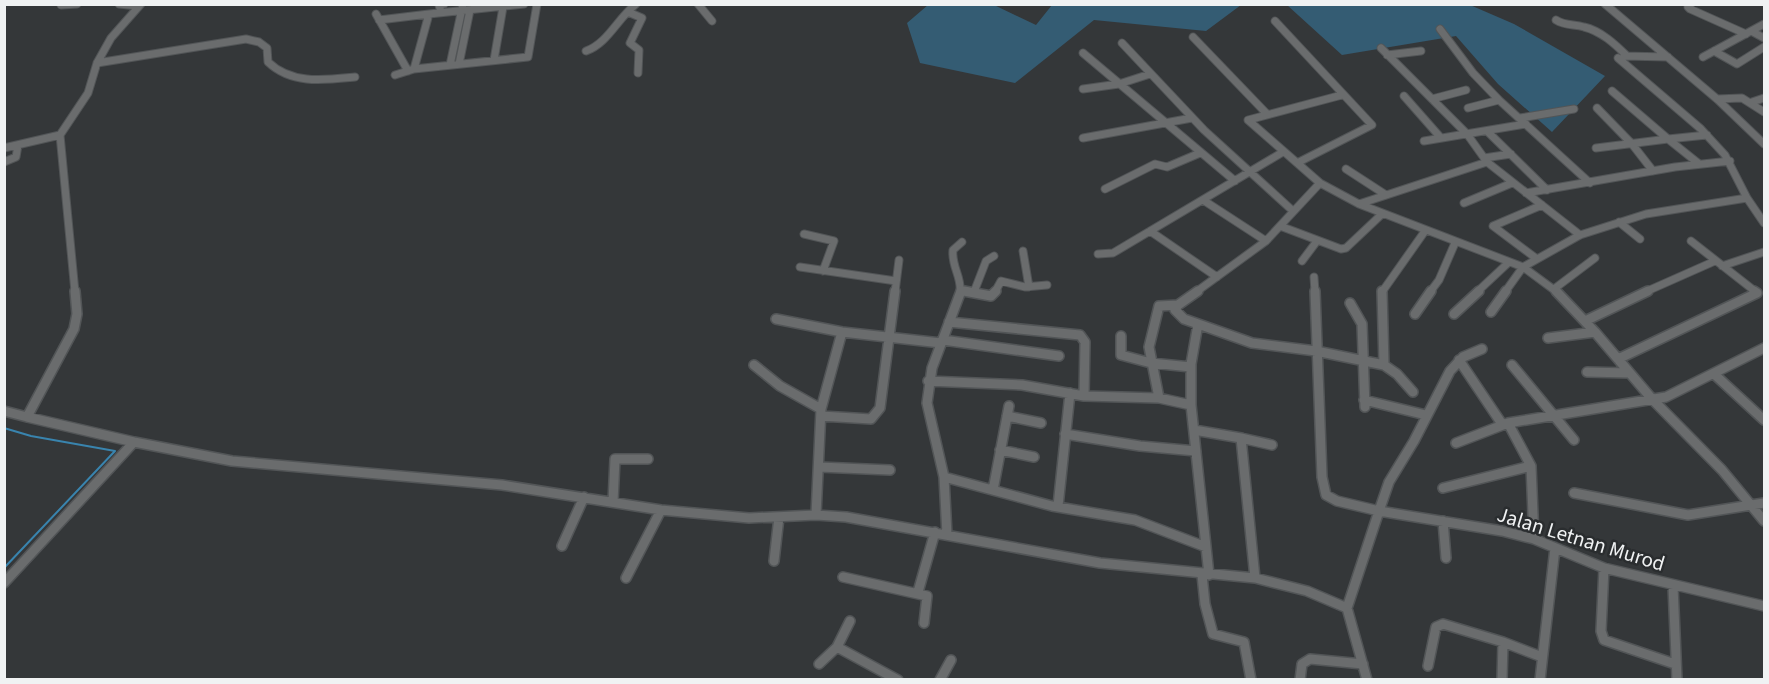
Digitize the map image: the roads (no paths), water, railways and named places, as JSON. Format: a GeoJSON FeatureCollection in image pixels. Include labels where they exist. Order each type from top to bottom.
{"type":"FeatureCollection","features":[{"type":"Feature","properties":{"kind":"street"},"geometry":{"type":"LineString","coordinates":[[61,5],[78,4]]}},
{"type":"Feature","properties":{"kind":"street"},"geometry":{"type":"LineString","coordinates":[[119,4],[140,5]]}},
{"type":"Feature","properties":{"kind":"street"},"geometry":{"type":"LineString","coordinates":[[411,70],[377,17],[429,14],[441,7],[470,10],[524,4]]}},
{"type":"Feature","properties":{"kind":"street"},"geometry":{"type":"LineString","coordinates":[[396,75],[411,70],[530,56],[537,4]]}},
{"type":"Feature","properties":{"kind":"street"},"geometry":{"type":"LineString","coordinates":[[698,4],[712,21]]}},
{"type":"Feature","properties":{"kind":"street"},"geometry":{"type":"LineString","coordinates":[[1605,4],[1717,99],[1764,144]]}},
{"type":"Feature","properties":{"kind":"street"},"geometry":{"type":"LineString","coordinates":[[1691,4],[1689,8],[1764,38]]}},
{"type":"Feature","properties":{"kind":"street"},"geometry":{"type":"LineString","coordinates":[[27,417],[74,329],[76,314],[60,135],[88,93],[96,63],[120,25],[140,5]]}},
{"type":"Feature","properties":{"kind":"street"},"geometry":{"type":"LineString","coordinates":[[586,51],[599,46],[623,14],[635,5]]}},
{"type":"Feature","properties":{"kind":"street"},"geometry":{"type":"LineString","coordinates":[[494,60],[508,6]]}},
{"type":"Feature","properties":{"kind":"street"},"geometry":{"type":"LineString","coordinates":[[450,65],[463,8]]}},
{"type":"Feature","properties":{"kind":"street"},"geometry":{"type":"LineString","coordinates":[[459,64],[470,10]]}},
{"type":"Feature","properties":{"kind":"street"},"geometry":{"type":"LineString","coordinates":[[628,12],[642,18],[630,43],[639,50],[638,73]]}},
{"type":"Feature","properties":{"kind":"street"},"geometry":{"type":"LineString","coordinates":[[411,70],[429,14]]}},
{"type":"Feature","properties":{"kind":"street"},"geometry":{"type":"LineString","coordinates":[[1556,20],[1570,27],[1586,27],[1604,36],[1627,56]]}},
{"type":"Feature","properties":{"kind":"street"},"geometry":{"type":"LineString","coordinates":[[1275,21],[1371,126],[1336,141],[1297,163]]}},
{"type":"Feature","properties":{"kind":"street"},"geometry":{"type":"LineString","coordinates":[[1703,57],[1764,24]]}},
{"type":"Feature","properties":{"kind":"street"},"geometry":{"type":"LineString","coordinates":[[1440,29],[1473,73],[1499,100],[1590,183]]}},
{"type":"Feature","properties":{"kind":"street"},"geometry":{"type":"LineString","coordinates":[[1193,37],[1267,114]]}},
{"type":"Feature","properties":{"kind":"street"},"geometry":{"type":"LineString","coordinates":[[96,63],[246,39],[264,45],[267,48],[266,60],[284,74],[296,79],[308,81],[355,78]]}},
{"type":"Feature","properties":{"kind":"street"},"geometry":{"type":"LineString","coordinates":[[1122,43],[1192,118],[1247,172],[1293,211]]}},
{"type":"Feature","properties":{"kind":"street"},"geometry":{"type":"LineString","coordinates":[[1714,51],[1737,64],[1764,47]]}},
{"type":"Feature","properties":{"kind":"street"},"geometry":{"type":"LineString","coordinates":[[1381,48],[1467,134],[1486,160],[1580,236]]}},
{"type":"Feature","properties":{"kind":"street"},"geometry":{"type":"LineString","coordinates":[[1387,55],[1421,51]]}},
{"type":"Feature","properties":{"kind":"street"},"geometry":{"type":"LineString","coordinates":[[1083,53],[1234,181]]}},
{"type":"Feature","properties":{"kind":"street"},"geometry":{"type":"LineString","coordinates":[[1669,57],[1618,57],[1707,135],[1730,161],[1747,198],[1764,222]]}},
{"type":"Feature","properties":{"kind":"street"},"geometry":{"type":"LineString","coordinates":[[1083,89],[1119,84],[1150,74]]}},
{"type":"Feature","properties":{"kind":"street"},"geometry":{"type":"LineString","coordinates":[[1432,99],[1466,90]]}},
{"type":"Feature","properties":{"kind":"street"},"geometry":{"type":"LineString","coordinates":[[1612,91],[1698,163]]}},
{"type":"Feature","properties":{"kind":"street"},"geometry":{"type":"LineString","coordinates":[[1342,95],[1248,120],[1320,183],[1382,214],[1523,267],[1554,289],[1595,332],[1652,399],[1754,506],[1764,521]]}},
{"type":"Feature","properties":{"kind":"street"},"geometry":{"type":"LineString","coordinates":[[1717,99],[1736,95],[1752,102],[1764,112]]}},
{"type":"Feature","properties":{"kind":"street"},"geometry":{"type":"LineString","coordinates":[[1404,96],[1441,138]]}},
{"type":"Feature","properties":{"kind":"street"},"geometry":{"type":"LineString","coordinates":[[1752,102],[1764,98]]}},
{"type":"Feature","properties":{"kind":"street"},"geometry":{"type":"LineString","coordinates":[[1468,108],[1499,100]]}},
{"type":"Feature","properties":{"kind":"street"},"geometry":{"type":"LineString","coordinates":[[1597,108],[1632,144],[1653,171]]}},
{"type":"Feature","properties":{"kind":"street"},"geometry":{"type":"LineString","coordinates":[[1424,141],[1487,131],[1574,109]]}},
{"type":"Feature","properties":{"kind":"street"},"geometry":{"type":"LineString","coordinates":[[1083,138],[1192,118]]}},
{"type":"Feature","properties":{"kind":"street"},"geometry":{"type":"LineString","coordinates":[[1487,131],[1547,190]]}},
{"type":"Feature","properties":{"kind":"street"},"geometry":{"type":"LineString","coordinates":[[4,148],[60,135]]}},
{"type":"Feature","properties":{"kind":"street"},"geometry":{"type":"LineString","coordinates":[[1596,148],[1707,135]]}},
{"type":"Feature","properties":{"kind":"street"},"geometry":{"type":"LineString","coordinates":[[4,162],[16,157],[18,145]]}},
{"type":"Feature","properties":{"kind":"street"},"geometry":{"type":"LineString","coordinates":[[1098,254],[1113,253],[1283,152]]}},
{"type":"Feature","properties":{"kind":"street"},"geometry":{"type":"LineString","coordinates":[[1105,189],[1155,164],[1167,167],[1200,153]]}},
{"type":"Feature","properties":{"kind":"street"},"geometry":{"type":"LineString","coordinates":[[1359,204],[1486,160],[1511,154]]}},
{"type":"Feature","properties":{"kind":"street"},"geometry":{"type":"LineString","coordinates":[[1526,193],[1698,163],[1730,161]]}},
{"type":"Feature","properties":{"kind":"street"},"geometry":{"type":"LineString","coordinates":[[1346,169],[1386,195]]}},
{"type":"Feature","properties":{"kind":"street"},"geometry":{"type":"LineString","coordinates":[[1320,183],[1266,241],[1178,305],[1175,310],[1177,314],[1198,324],[1252,343],[1316,351],[1384,365],[1413,392]]}},
{"type":"Feature","properties":{"kind":"street"},"geometry":{"type":"LineString","coordinates":[[1464,202],[1512,183]]}},
{"type":"Feature","properties":{"kind":"street"},"geometry":{"type":"LineString","coordinates":[[1491,312],[1523,267],[1580,236],[1646,214],[1747,198]]}},
{"type":"Feature","properties":{"kind":"street"},"geometry":{"type":"LineString","coordinates":[[1203,200],[1266,241]]}},
{"type":"Feature","properties":{"kind":"street"},"geometry":{"type":"LineString","coordinates":[[1537,259],[1492,226],[1542,205]]}},
{"type":"Feature","properties":{"kind":"street"},"geometry":{"type":"LineString","coordinates":[[1280,226],[1334,248],[1346,248],[1382,214]]}},
{"type":"Feature","properties":{"kind":"street"},"geometry":{"type":"LineString","coordinates":[[1619,222],[1640,238]]}},
{"type":"Feature","properties":{"kind":"street"},"geometry":{"type":"LineString","coordinates":[[1150,231],[1216,277]]}},
{"type":"Feature","properties":{"kind":"street"},"geometry":{"type":"LineString","coordinates":[[1384,365],[1381,298],[1383,288],[1425,231]]}},
{"type":"Feature","properties":{"kind":"street"},"geometry":{"type":"LineString","coordinates":[[804,234],[834,241],[823,271]]}},
{"type":"Feature","properties":{"kind":"street"},"geometry":{"type":"LineString","coordinates":[[1302,261],[1317,241]]}},
{"type":"Feature","properties":{"kind":"street"},"geometry":{"type":"LineString","coordinates":[[1618,358],[1757,293],[1691,241]]}},
{"type":"Feature","properties":{"kind":"street"},"geometry":{"type":"LineString","coordinates":[[947,535],[944,477],[927,403],[928,381],[961,290],[961,282],[952,271],[951,264],[953,250],[962,242]]}},
{"type":"Feature","properties":{"kind":"street"},"geometry":{"type":"LineString","coordinates":[[1415,314],[1439,280],[1455,243]]}},
{"type":"Feature","properties":{"kind":"street"},"geometry":{"type":"LineString","coordinates":[[1023,251],[1029,287]]}},
{"type":"Feature","properties":{"kind":"street"},"geometry":{"type":"LineString","coordinates":[[1585,321],[1611,306],[1718,263],[1764,252]]}},
{"type":"Feature","properties":{"kind":"street"},"geometry":{"type":"LineString","coordinates":[[974,293],[986,261],[994,256]]}},
{"type":"Feature","properties":{"kind":"street"},"geometry":{"type":"LineString","coordinates":[[1554,289],[1595,258]]}},
{"type":"Feature","properties":{"kind":"street"},"geometry":{"type":"LineString","coordinates":[[754,365],[780,386],[821,412],[863,420],[874,417],[880,408],[899,260]]}},
{"type":"Feature","properties":{"kind":"street"},"geometry":{"type":"LineString","coordinates":[[1454,314],[1508,263]]}},
{"type":"Feature","properties":{"kind":"street"},"geometry":{"type":"LineString","coordinates":[[800,267],[896,281]]}},
{"type":"Feature","properties":{"kind":"street"},"geometry":{"type":"LineString","coordinates":[[1314,277],[1316,351]]}},
{"type":"Feature","properties":{"kind":"street"},"geometry":{"type":"LineString","coordinates":[[961,290],[991,296],[1001,281],[1029,287],[1047,285]]}},
{"type":"Feature","properties":{"kind":"street"},"geometry":{"type":"LineString","coordinates":[[1350,303],[1362,324],[1365,404],[1426,415]]}},
{"type":"Feature","properties":{"kind":"street"},"geometry":{"type":"LineString","coordinates":[[1159,398],[1149,347],[1159,306],[1178,305]]}},
{"type":"Feature","properties":{"kind":"street"},"geometry":{"type":"LineString","coordinates":[[776,319],[842,332],[888,338],[942,341],[1059,356]]}},
{"type":"Feature","properties":{"kind":"street"},"geometry":{"type":"LineString","coordinates":[[949,322],[1080,335],[1085,342],[1084,396]]}},
{"type":"Feature","properties":{"kind":"street"},"geometry":{"type":"LineString","coordinates":[[1198,324],[1191,367],[1191,405],[1206,547],[1205,604],[1213,634],[1244,642],[1251,680]]}},
{"type":"Feature","properties":{"kind":"street"},"geometry":{"type":"LineString","coordinates":[[816,515],[821,412],[842,332]]}},
{"type":"Feature","properties":{"kind":"street"},"geometry":{"type":"LineString","coordinates":[[1548,338],[1595,332]]}},
{"type":"Feature","properties":{"kind":"street"},"geometry":{"type":"LineString","coordinates":[[1120,336],[1121,355],[1151,363],[1191,367]]}},
{"type":"Feature","properties":{"kind":"street"},"geometry":{"type":"LineString","coordinates":[[1456,443],[1505,424],[1551,414],[1666,397],[1764,348]]}},
{"type":"Feature","properties":{"kind":"street"},"geometry":{"type":"LineString","coordinates":[[1367,680],[1347,608],[1386,484],[1415,439],[1426,415],[1459,360],[1482,349]]}},
{"type":"Feature","properties":{"kind":"street","name":"Jalan Letnan Murod"},"geometry":{"type":"LineString","coordinates":[[1316,351],[1322,477],[1326,495],[1337,501],[1379,511],[1534,539],[1604,568],[1764,606]]}},
{"type":"Feature","properties":{"kind":"street"},"geometry":{"type":"LineString","coordinates":[[1459,360],[1505,424],[1531,466],[1534,539]]}},
{"type":"Feature","properties":{"kind":"street"},"geometry":{"type":"LineString","coordinates":[[1512,365],[1574,440]]}},
{"type":"Feature","properties":{"kind":"street"},"geometry":{"type":"LineString","coordinates":[[1587,372],[1629,373]]}},
{"type":"Feature","properties":{"kind":"street"},"geometry":{"type":"LineString","coordinates":[[1714,374],[1764,420]]}},
{"type":"Feature","properties":{"kind":"street"},"geometry":{"type":"LineString","coordinates":[[928,381],[1022,385],[1084,396],[1159,398],[1191,405]]}},
{"type":"Feature","properties":{"kind":"street"},"geometry":{"type":"LineString","coordinates":[[1058,506],[1070,393]]}},
{"type":"Feature","properties":{"kind":"street"},"geometry":{"type":"LineString","coordinates":[[4,411],[134,442],[232,461],[502,485],[662,510],[749,518],[816,515],[846,517],[1100,563],[1205,575],[1255,578],[1307,591],[1347,608]]}},
{"type":"Feature","properties":{"kind":"street"},"geometry":{"type":"LineString","coordinates":[[993,490],[1008,411],[1041,423]]}},
{"type":"Feature","properties":{"kind":"street"},"geometry":{"type":"LineString","coordinates":[[1194,430],[1272,445]]}},
{"type":"Feature","properties":{"kind":"street"},"geometry":{"type":"LineString","coordinates":[[1065,434],[1140,446],[1196,451]]}},
{"type":"Feature","properties":{"kind":"street"},"geometry":{"type":"LineString","coordinates":[[1241,438],[1255,578]]}},
{"type":"Feature","properties":{"kind":"street"},"geometry":{"type":"LineString","coordinates":[[4,583],[134,442]]}},
{"type":"Feature","properties":{"kind":"street"},"geometry":{"type":"LineString","coordinates":[[1000,450],[1034,457]]}},
{"type":"Feature","properties":{"kind":"street"},"geometry":{"type":"LineString","coordinates":[[613,502],[615,459],[648,459]]}},
{"type":"Feature","properties":{"kind":"street"},"geometry":{"type":"LineString","coordinates":[[819,466],[890,470]]}},
{"type":"Feature","properties":{"kind":"street"},"geometry":{"type":"LineString","coordinates":[[1443,488],[1531,466]]}},
{"type":"Feature","properties":{"kind":"street"},"geometry":{"type":"LineString","coordinates":[[944,477],[1058,506],[1135,520],[1206,547]]}},
{"type":"Feature","properties":{"kind":"street"},"geometry":{"type":"LineString","coordinates":[[1574,493],[1688,515],[1764,503]]}},
{"type":"Feature","properties":{"kind":"street"},"geometry":{"type":"LineString","coordinates":[[562,546],[584,498]]}},
{"type":"Feature","properties":{"kind":"street"},"geometry":{"type":"LineString","coordinates":[[626,578],[662,510]]}},
{"type":"Feature","properties":{"kind":"street"},"geometry":{"type":"LineString","coordinates":[[774,561],[779,517]]}},
{"type":"Feature","properties":{"kind":"street"},"geometry":{"type":"LineString","coordinates":[[1443,521],[1446,558]]}},
{"type":"Feature","properties":{"kind":"street"},"geometry":{"type":"LineString","coordinates":[[918,592],[935,532]]}},
{"type":"Feature","properties":{"kind":"street"},"geometry":{"type":"LineString","coordinates":[[1540,680],[1555,548]]}},
{"type":"Feature","properties":{"kind":"street"},"geometry":{"type":"LineString","coordinates":[[1604,568],[1601,631],[1604,640],[1675,664]]}},
{"type":"Feature","properties":{"kind":"street"},"geometry":{"type":"LineString","coordinates":[[843,577],[918,592],[928,597],[924,623]]}},
{"type":"Feature","properties":{"kind":"street"},"geometry":{"type":"LineString","coordinates":[[1672,586],[1677,680]]}},
{"type":"Feature","properties":{"kind":"street"},"geometry":{"type":"LineString","coordinates":[[819,664],[837,647],[850,621]]}},
{"type":"Feature","properties":{"kind":"street"},"geometry":{"type":"LineString","coordinates":[[1428,666],[1439,625],[1450,624],[1542,657]]}},
{"type":"Feature","properties":{"kind":"street"},"geometry":{"type":"LineString","coordinates":[[1502,680],[1503,642]]}},
{"type":"Feature","properties":{"kind":"street"},"geometry":{"type":"LineString","coordinates":[[837,647],[886,677],[898,680]]}},
{"type":"Feature","properties":{"kind":"street"},"geometry":{"type":"LineString","coordinates":[[1300,680],[1302,664],[1310,659],[1363,664]]}},
{"type":"Feature","properties":{"kind":"street"},"geometry":{"type":"LineString","coordinates":[[940,680],[951,660]]}},
{"type":"Feature","properties":{"kind":"waterway"},"geometry":{"type":"LineString","coordinates":[[4,428],[31,436],[115,451],[4,568]]}}]}
